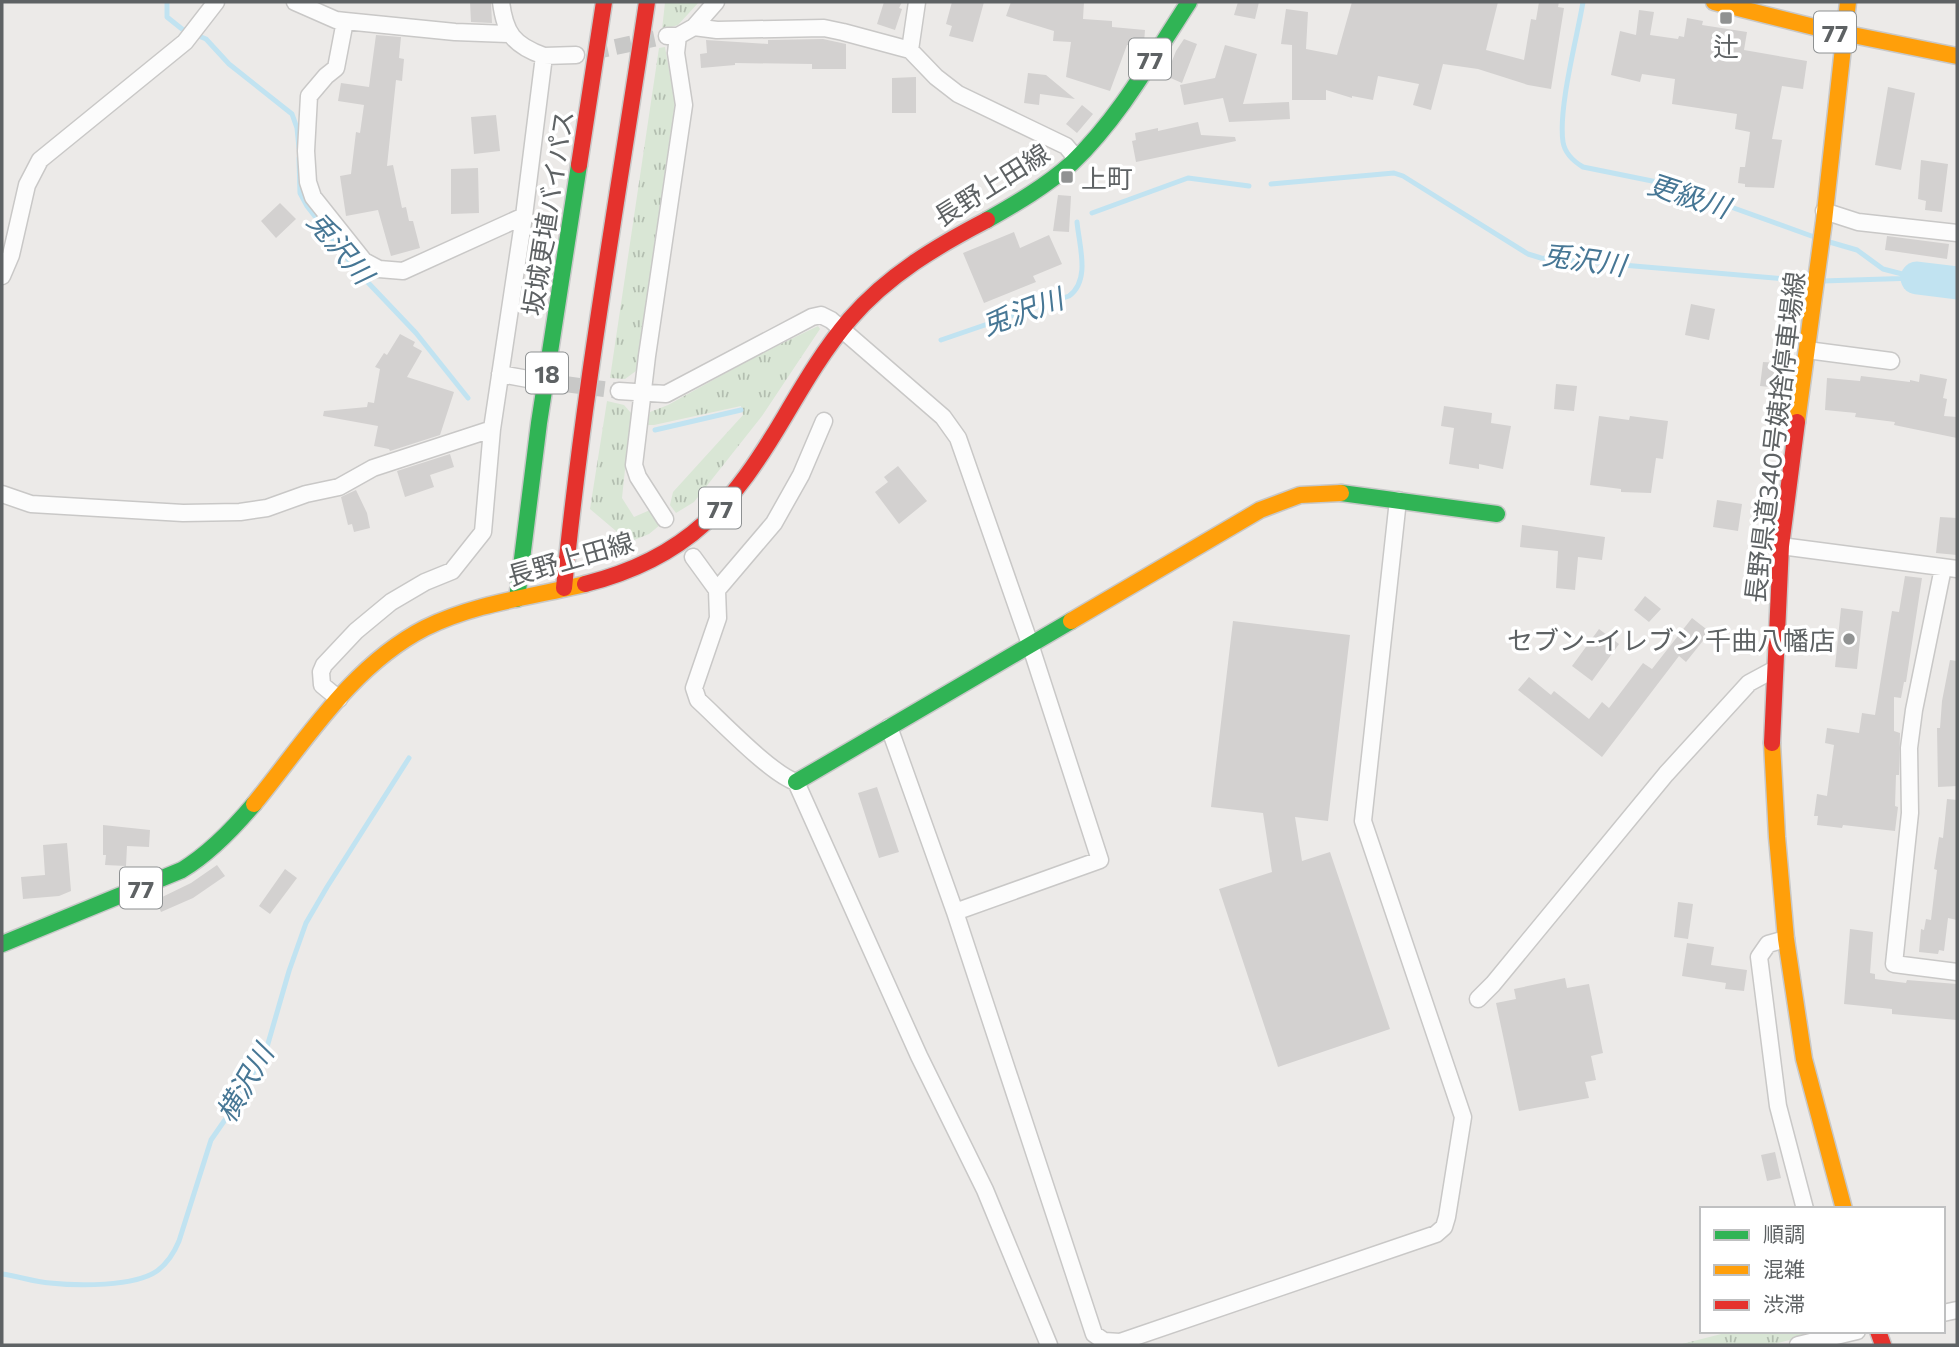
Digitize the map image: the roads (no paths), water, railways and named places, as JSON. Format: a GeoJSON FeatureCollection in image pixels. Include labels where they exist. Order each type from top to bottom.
{"type":"FeatureCollection","features":[{"type":"Feature","properties":{"kind":"main road","name":"坂城更埴バイパス"},"geometry":{"type":"LineString","coordinates":[[517,599],[539,423],[604,2]]}},
{"type":"Feature","properties":{"kind":"main road","name":"18"},"geometry":{"type":"LineString","coordinates":[[564,588],[600,313],[647,2]]}},
{"type":"Feature","properties":{"kind":"main road","name":"長野上田線"},"geometry":{"type":"LineString","coordinates":[[2,944],[167,877],[199,860],[232,830],[260,799],[339,699],[393,648],[414,634],[463,614],[606,578],[652,561],[670,551],[702,526],[743,479],[841,329],[866,301],[910,265],[1020,201],[1049,182],[1076,158],[1112,117],[1189,2]]}},
{"type":"Feature","properties":{"kind":"main road","name":"77"},"geometry":{"type":"LineString","coordinates":[[1714,2],[1844,34],[1957,56]]}},
{"type":"Feature","properties":{"kind":"main road","name":"長野県道340号姨捨停車場線"},"geometry":{"type":"LineString","coordinates":[[1843,1207],[1804,1059],[1786,939],[1772,754],[1781,546],[1824,216],[1848,2]]}},
{"type":"Feature","properties":{"kind":"main road"},"geometry":{"type":"LineString","coordinates":[[796,782],[1260,510],[1283,500],[1300,495],[1331,492],[1496,514]]}},
{"type":"Feature","properties":{"kind":"street"},"geometry":{"type":"LineString","coordinates":[[2,276],[11,255],[27,185],[40,160],[190,35],[216,2]]}},
{"type":"Feature","properties":{"kind":"street"},"geometry":{"type":"LineString","coordinates":[[295,2],[336,20],[455,33],[508,34],[531,51],[544,56],[576,55]]}},
{"type":"Feature","properties":{"kind":"street"},"geometry":{"type":"LineString","coordinates":[[501,2],[508,34]]}},
{"type":"Feature","properties":{"kind":"street"},"geometry":{"type":"LineString","coordinates":[[665,519],[638,477],[634,465],[684,105],[672,36],[694,27],[716,2]]}},
{"type":"Feature","properties":{"kind":"street"},"geometry":{"type":"LineString","coordinates":[[910,50],[917,2]]}},
{"type":"Feature","properties":{"kind":"street"},"geometry":{"type":"LineString","coordinates":[[345,21],[336,68],[309,96],[306,151],[308,182],[313,197],[364,261],[379,269],[403,271],[524,216]]}},
{"type":"Feature","properties":{"kind":"street"},"geometry":{"type":"LineString","coordinates":[[694,27],[717,30],[824,28],[910,50],[936,77],[958,94],[1066,146],[1076,158]]}},
{"type":"Feature","properties":{"kind":"street"},"geometry":{"type":"LineString","coordinates":[[339,699],[322,685],[321,672],[324,665],[356,631],[391,602],[425,582],[453,571],[483,533],[492,429],[524,216],[544,56]]}},
{"type":"Feature","properties":{"kind":"street"},"geometry":{"type":"LineString","coordinates":[[1824,216],[1957,233]]}},
{"type":"Feature","properties":{"kind":"street"},"geometry":{"type":"LineString","coordinates":[[619,391],[666,394],[818,315],[827,317],[943,417],[958,438],[1030,644],[1100,860],[955,912]]}},
{"type":"Feature","properties":{"kind":"street"},"geometry":{"type":"LineString","coordinates":[[1807,350],[1891,361]]}},
{"type":"Feature","properties":{"kind":"street"},"geometry":{"type":"LineString","coordinates":[[500,374],[528,379]]}},
{"type":"Feature","properties":{"kind":"street"},"geometry":{"type":"LineString","coordinates":[[718,590],[775,523],[801,475],[824,421]]}},
{"type":"Feature","properties":{"kind":"street"},"geometry":{"type":"LineString","coordinates":[[2,494],[31,504],[183,513],[240,512],[267,508],[339,486],[373,468],[492,429]]}},
{"type":"Feature","properties":{"kind":"street"},"geometry":{"type":"LineString","coordinates":[[889,727],[955,912],[1094,1334],[1104,1341],[1120,1342],[1436,1234],[1444,1227],[1463,1117],[1363,821],[1398,500]]}},
{"type":"Feature","properties":{"kind":"street"},"geometry":{"type":"LineString","coordinates":[[1781,546],[1950,568],[1914,710],[1909,748],[1910,813],[1894,964],[1957,972]]}},
{"type":"Feature","properties":{"kind":"street"},"geometry":{"type":"LineString","coordinates":[[693,557],[718,590],[718,618],[694,688],[698,700],[771,767],[796,782],[919,1056],[985,1191],[1049,1345]]}},
{"type":"Feature","properties":{"kind":"street"},"geometry":{"type":"LineString","coordinates":[[1478,999],[1666,774],[1749,683],[1774,669]]}},
{"type":"Feature","properties":{"kind":"street"},"geometry":{"type":"LineString","coordinates":[[1786,939],[1768,944],[1759,957],[1778,1106],[1804,1207]]}},
{"type":"Feature","properties":{"kind":"street"},"geometry":{"type":"LineString","coordinates":[[1798,1345],[1849,1333]]}},
{"type":"Feature","properties":{"kind":"waterway","name":"兎沢川"},"geometry":{"type":"LineString","coordinates":[[167,2],[167,17],[182,29],[206,39],[229,64],[292,114],[299,148]]}},
{"type":"Feature","properties":{"kind":"waterway","name":"更級川"},"geometry":{"type":"LineString","coordinates":[[1583,2],[1563,111],[1563,142],[1573,160],[1583,167],[1667,184],[1817,238]]}},
{"type":"Feature","properties":{"kind":"waterway","name":"兎沢川"},"geometry":{"type":"LineString","coordinates":[[299,158],[300,193],[307,206],[357,271],[416,333],[468,398]]}},
{"type":"Feature","properties":{"kind":"waterway","name":"兎沢川"},"geometry":{"type":"LineString","coordinates":[[1271,184],[1394,173],[1528,254],[1541,258],[1809,281]]}},
{"type":"Feature","properties":{"kind":"waterway","name":"兎沢川"},"geometry":{"type":"LineString","coordinates":[[1092,213],[1188,178],[1249,186]]}},
{"type":"Feature","properties":{"kind":"waterway","name":"兎沢川"},"geometry":{"type":"LineString","coordinates":[[941,340],[1069,296],[1076,289],[1082,272],[1077,222]]}},
{"type":"Feature","properties":{"kind":"waterway","name":"更級川"},"geometry":{"type":"LineString","coordinates":[[1826,241],[1857,250],[1883,269],[1910,276]]}},
{"type":"Feature","properties":{"kind":"waterway","name":"兎沢川"},"geometry":{"type":"LineString","coordinates":[[1822,281],[1917,278]]}},
{"type":"Feature","properties":{"kind":"waterway","name":"更級川"},"geometry":{"type":"LineString","coordinates":[[1917,278],[1957,283]]}},
{"type":"Feature","properties":{"kind":"waterway","name":"兎沢川"},"geometry":{"type":"LineString","coordinates":[[655,430],[741,410]]}},
{"type":"Feature","properties":{"kind":"waterway","name":"横沢川"},"geometry":{"type":"LineString","coordinates":[[2,1274],[75,1285],[120,1283],[157,1271],[173,1254],[211,1140],[238,1101],[267,1047],[306,923],[409,758]]}},
{"type":"Feature","properties":{"kind":"tunnel"},"geometry":{"type":"LineString","coordinates":[[592,52],[667,36]]}},
{"type":"Feature","properties":{"kind":"tunnel"},"geometry":{"type":"LineString","coordinates":[[541,381],[619,391]]}},
{"type":"Feature","properties":{"kind":"place","name":"辻"},"geometry":{"type":"Point","coordinates":[1726,18]}},
{"type":"Feature","properties":{"kind":"place","name":"上町"},"geometry":{"type":"Point","coordinates":[1067,177]}},
{"type":"Feature","properties":{"kind":"place","name":"セブン-イレブン 千曲八幡店"},"geometry":{"type":"Point","coordinates":[1849,639]}}]}
